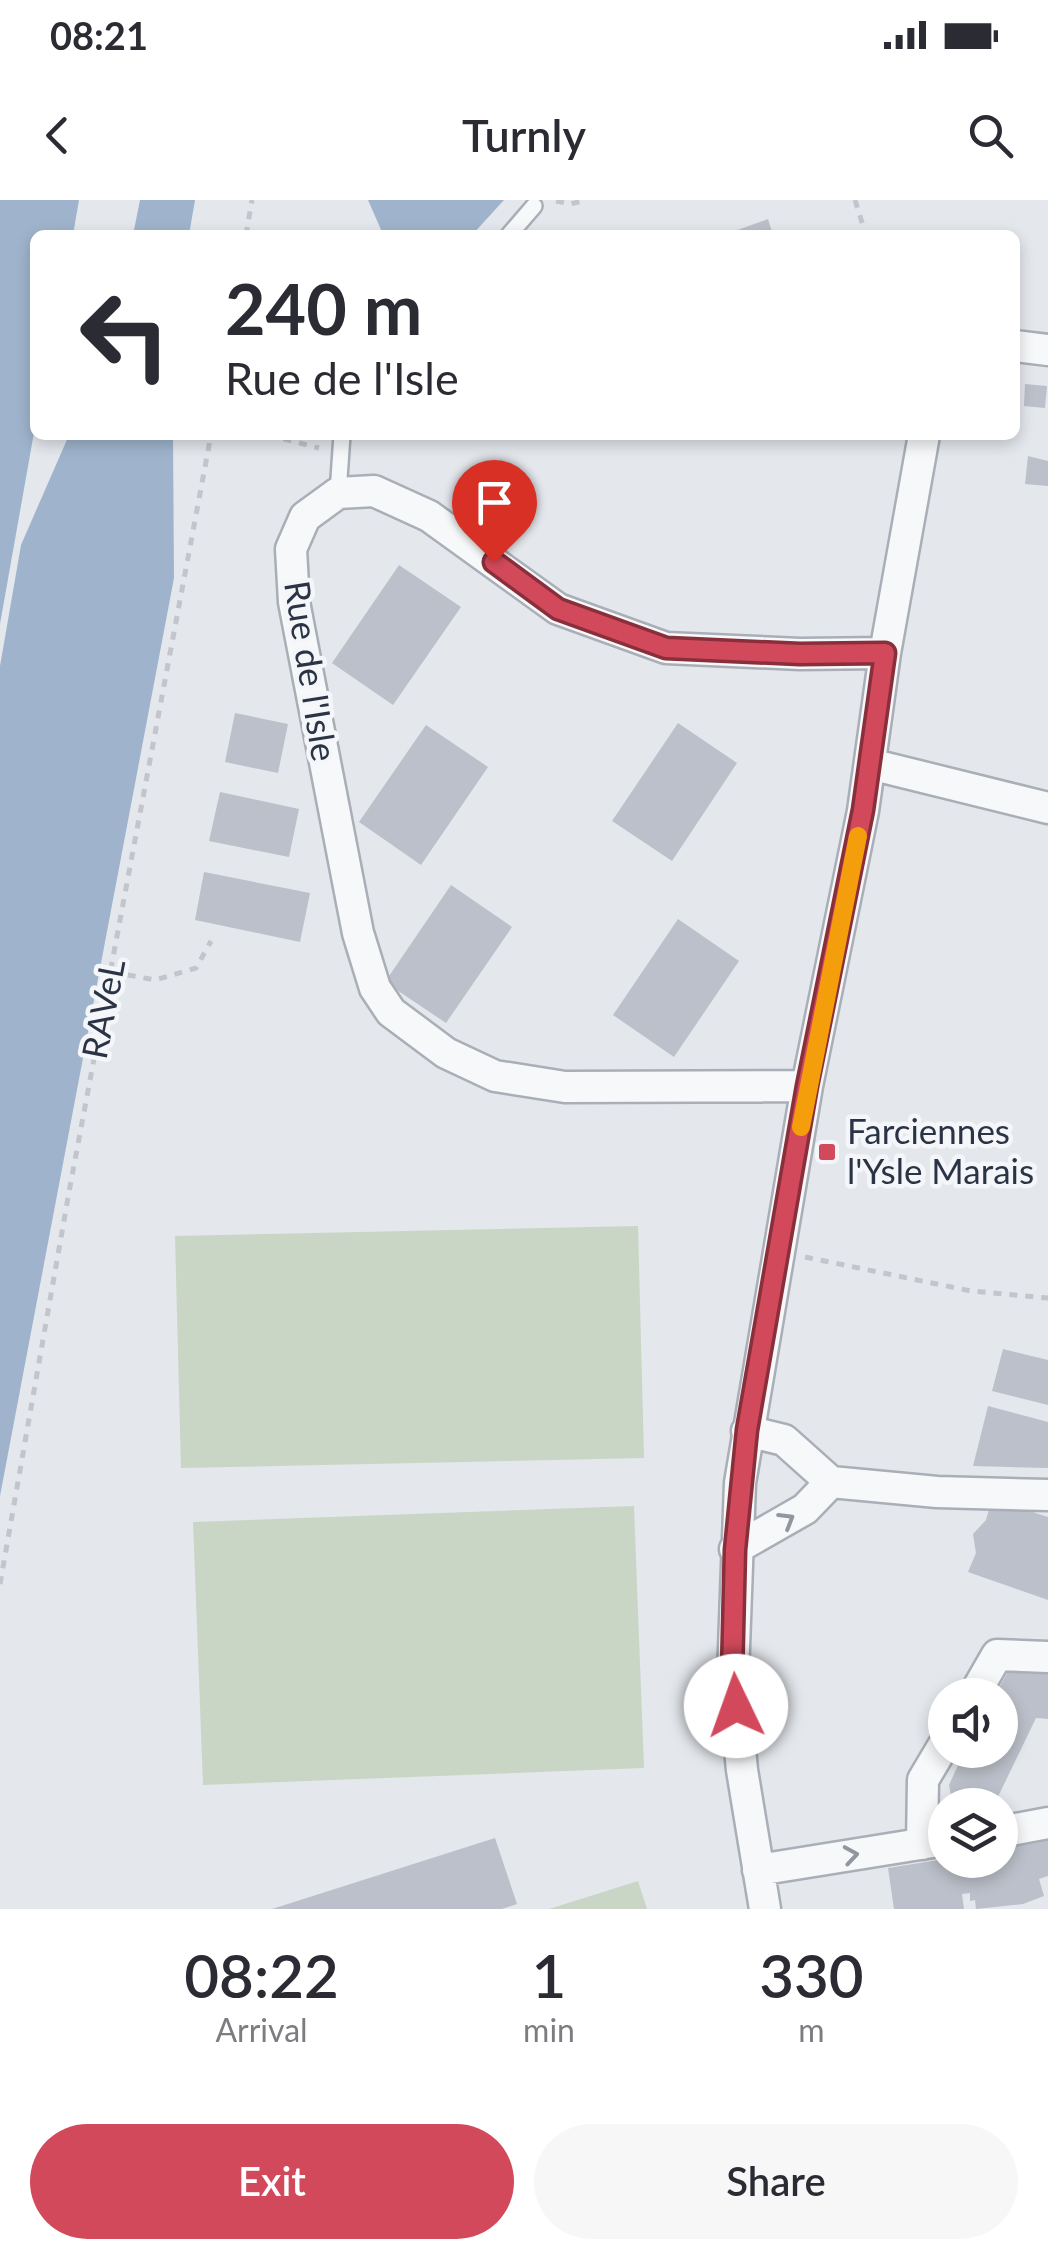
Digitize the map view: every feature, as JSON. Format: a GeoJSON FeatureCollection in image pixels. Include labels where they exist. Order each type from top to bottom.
{"type":"FeatureCollection","features":[{"type":"Feature","properties":{"kind":"street"},"geometry":{"type":"LineString","coordinates":[[1020,347],[1048,350]]}},
{"type":"Feature","properties":{"kind":"street"},"geometry":{"type":"LineString","coordinates":[[765,1909],[742,1770],[732,1674],[735,1550],[747,1430],[807,1086],[870,764],[885,653],[923,440]]}},
{"type":"Feature","properties":{"kind":"street"},"geometry":{"type":"LineString","coordinates":[[338,493],[374,491],[429,516],[558,609],[666,648],[885,653]]}},
{"type":"Feature","properties":{"kind":"street","name":"Rue de l'Isle"},"geometry":{"type":"LineString","coordinates":[[338,493],[305,517],[292,549],[294,602],[358,933],[375,988],[391,1012],[446,1054],[495,1076],[565,1087],[807,1086]]}},
{"type":"Feature","properties":{"kind":"street"},"geometry":{"type":"LineString","coordinates":[[870,764],[1048,808]]}},
{"type":"Feature","properties":{"kind":"street"},"geometry":{"type":"LineString","coordinates":[[747,1430],[784,1440],[831,1482],[937,1492],[1048,1496]]}},
{"type":"Feature","properties":{"kind":"street"},"geometry":{"type":"LineString","coordinates":[[735,1550],[805,1510],[831,1482]]}},
{"type":"Feature","properties":{"kind":"street"},"geometry":{"type":"LineString","coordinates":[[984,1678],[998,1655],[1048,1658]]}},
{"type":"Feature","properties":{"kind":"street"},"geometry":{"type":"LineString","coordinates":[[928,1808],[923,1780],[930,1768]]}},
{"type":"Feature","properties":{"kind":"street"},"geometry":{"type":"LineString","coordinates":[[1018,1829],[1048,1823]]}},
{"type":"Feature","properties":{"kind":"street"},"geometry":{"type":"LineString","coordinates":[[758,1870],[928,1843]]}},
{"type":"Feature","properties":{"kind":"lane"},"geometry":{"type":"LineString","coordinates":[[513,230],[534,206]]}},
{"type":"Feature","properties":{"kind":"lane"},"geometry":{"type":"LineString","coordinates":[[338,493],[342,440]]}},
{"type":"Feature","properties":{"kind":"path"},"geometry":{"type":"LineString","coordinates":[[247,230],[252,200]]}},
{"type":"Feature","properties":{"kind":"path"},"geometry":{"type":"LineString","coordinates":[[555,200],[570,204],[587,200]]}},
{"type":"Feature","properties":{"kind":"path"},"geometry":{"type":"LineString","coordinates":[[855,200],[864,230]]}},
{"type":"Feature","properties":{"kind":"path","name":"RAVeL"},"geometry":{"type":"LineString","coordinates":[[0,1584],[210,440]]}},
{"type":"Feature","properties":{"kind":"path"},"geometry":{"type":"LineString","coordinates":[[288,440],[341,453]]}},
{"type":"Feature","properties":{"kind":"path"},"geometry":{"type":"LineString","coordinates":[[111,972],[155,980],[196,968],[211,942]]}},
{"type":"Feature","properties":{"kind":"path"},"geometry":{"type":"LineString","coordinates":[[780,1252],[970,1292],[1048,1298]]}},
{"type":"Feature","properties":{"kind":"green space"},"geometry":{"type":"Polygon","coordinates":[[[638,1226],[644,1458],[181,1468],[175,1236],[638,1226]]]}},
{"type":"Feature","properties":{"kind":"green space"},"geometry":{"type":"Polygon","coordinates":[[[634,1506],[644,1768],[203,1785],[193,1522],[634,1506]]]}},
{"type":"Feature","properties":{"kind":"green space"},"geometry":{"type":"Polygon","coordinates":[[[638,1881],[647,1909],[549,1909],[638,1881]]]}},
{"type":"Feature","properties":{"kind":"water"},"geometry":{"type":"Polygon","coordinates":[[[0,200],[79,200],[74,230],[30,230],[33,440],[0,624],[0,200]]]}},
{"type":"Feature","properties":{"kind":"water"},"geometry":{"type":"Polygon","coordinates":[[[140,200],[195,200],[190,230],[134,230],[140,200]]]}},
{"type":"Feature","properties":{"kind":"water"},"geometry":{"type":"Polygon","coordinates":[[[368,200],[504,200],[477,230],[381,230],[368,200]]]}},
{"type":"Feature","properties":{"kind":"water"},"geometry":{"type":"Polygon","coordinates":[[[67,440],[173,440],[174,578],[0,1496],[0,666],[21,545],[67,440]]]}},
{"type":"Feature","properties":{"kind":"building"},"geometry":{"type":"Polygon","coordinates":[[[768,219],[771,230],[738,230],[768,219]]]}},
{"type":"Feature","properties":{"kind":"building"},"geometry":{"type":"Polygon","coordinates":[[[1025,384],[1047,386],[1045,408],[1024,406],[1025,384]]]}},
{"type":"Feature","properties":{"kind":"building"},"geometry":{"type":"Polygon","coordinates":[[[1028,456],[1048,461],[1048,486],[1025,484],[1028,456]]]}},
{"type":"Feature","properties":{"kind":"building"},"geometry":{"type":"Polygon","coordinates":[[[399,565],[461,607],[393,705],[332,663],[399,565]]]}},
{"type":"Feature","properties":{"kind":"building"},"geometry":{"type":"Polygon","coordinates":[[[235,713],[288,724],[278,773],[225,762],[235,713]]]}},
{"type":"Feature","properties":{"kind":"building"},"geometry":{"type":"Polygon","coordinates":[[[678,723],[737,763],[672,861],[612,821],[678,723]]]}},
{"type":"Feature","properties":{"kind":"building"},"geometry":{"type":"Polygon","coordinates":[[[426,725],[488,767],[421,865],[359,822],[426,725]]]}},
{"type":"Feature","properties":{"kind":"building"},"geometry":{"type":"Polygon","coordinates":[[[220,792],[299,809],[289,857],[209,841],[220,792]]]}},
{"type":"Feature","properties":{"kind":"building"},"geometry":{"type":"Polygon","coordinates":[[[204,872],[310,893],[300,942],[195,920],[204,872]]]}},
{"type":"Feature","properties":{"kind":"building"},"geometry":{"type":"Polygon","coordinates":[[[451,885],[512,927],[446,1023],[385,982],[451,885]]]}},
{"type":"Feature","properties":{"kind":"building"},"geometry":{"type":"Polygon","coordinates":[[[678,919],[739,961],[674,1057],[613,1015],[678,919]]]}},
{"type":"Feature","properties":{"kind":"building"},"geometry":{"type":"Polygon","coordinates":[[[1003,1349],[1048,1360],[1048,1405],[992,1391],[1003,1349]]]}},
{"type":"Feature","properties":{"kind":"building"},"geometry":{"type":"Polygon","coordinates":[[[988,1406],[1048,1422],[1048,1468],[973,1466],[988,1406]]]}},
{"type":"Feature","properties":{"kind":"building"},"geometry":{"type":"Polygon","coordinates":[[[992,1499],[1048,1517],[1048,1600],[968,1572],[976,1553],[973,1534],[986,1520],[992,1499]]]}},
{"type":"Feature","properties":{"kind":"building"},"geometry":{"type":"Polygon","coordinates":[[[1010,1668],[1048,1671],[1048,1719],[1036,1718],[1018,1755],[1018,1678],[1004,1678],[1010,1668]]]}},
{"type":"Feature","properties":{"kind":"building"},"geometry":{"type":"Polygon","coordinates":[[[957,1768],[1012,1768],[1002,1788],[949,1785],[957,1768]]]}},
{"type":"Feature","properties":{"kind":"building"},"geometry":{"type":"Polygon","coordinates":[[[1048,1835],[1048,1876],[1039,1879],[1044,1896],[1023,1904],[976,1909],[970,1893],[962,1894],[964,1909],[894,1909],[888,1868],[928,1862],[928,1878],[1018,1878],[1018,1844],[1048,1835]]]}},
{"type":"Feature","properties":{"kind":"building"},"geometry":{"type":"Polygon","coordinates":[[[495,1838],[517,1904],[502,1909],[272,1909],[495,1838]]]}},
{"type":"Feature","properties":{"kind":"slow traffic"},"geometry":{"type":"LineString","coordinates":[[801,1127],[858,836]]}},
{"type":"Feature","properties":{"kind":"place","name":"Farciennes l'Ysle Marais"},"geometry":{"type":"Point","coordinates":[827,1152]}},
{"type":"Feature","properties":{"kind":"route"},"geometry":{"type":"LineString","coordinates":[[494,562],[558,609],[666,648],[885,653],[863,810],[807,1086],[747,1430],[735,1550],[732,1674],[736,1706]]}}]}
